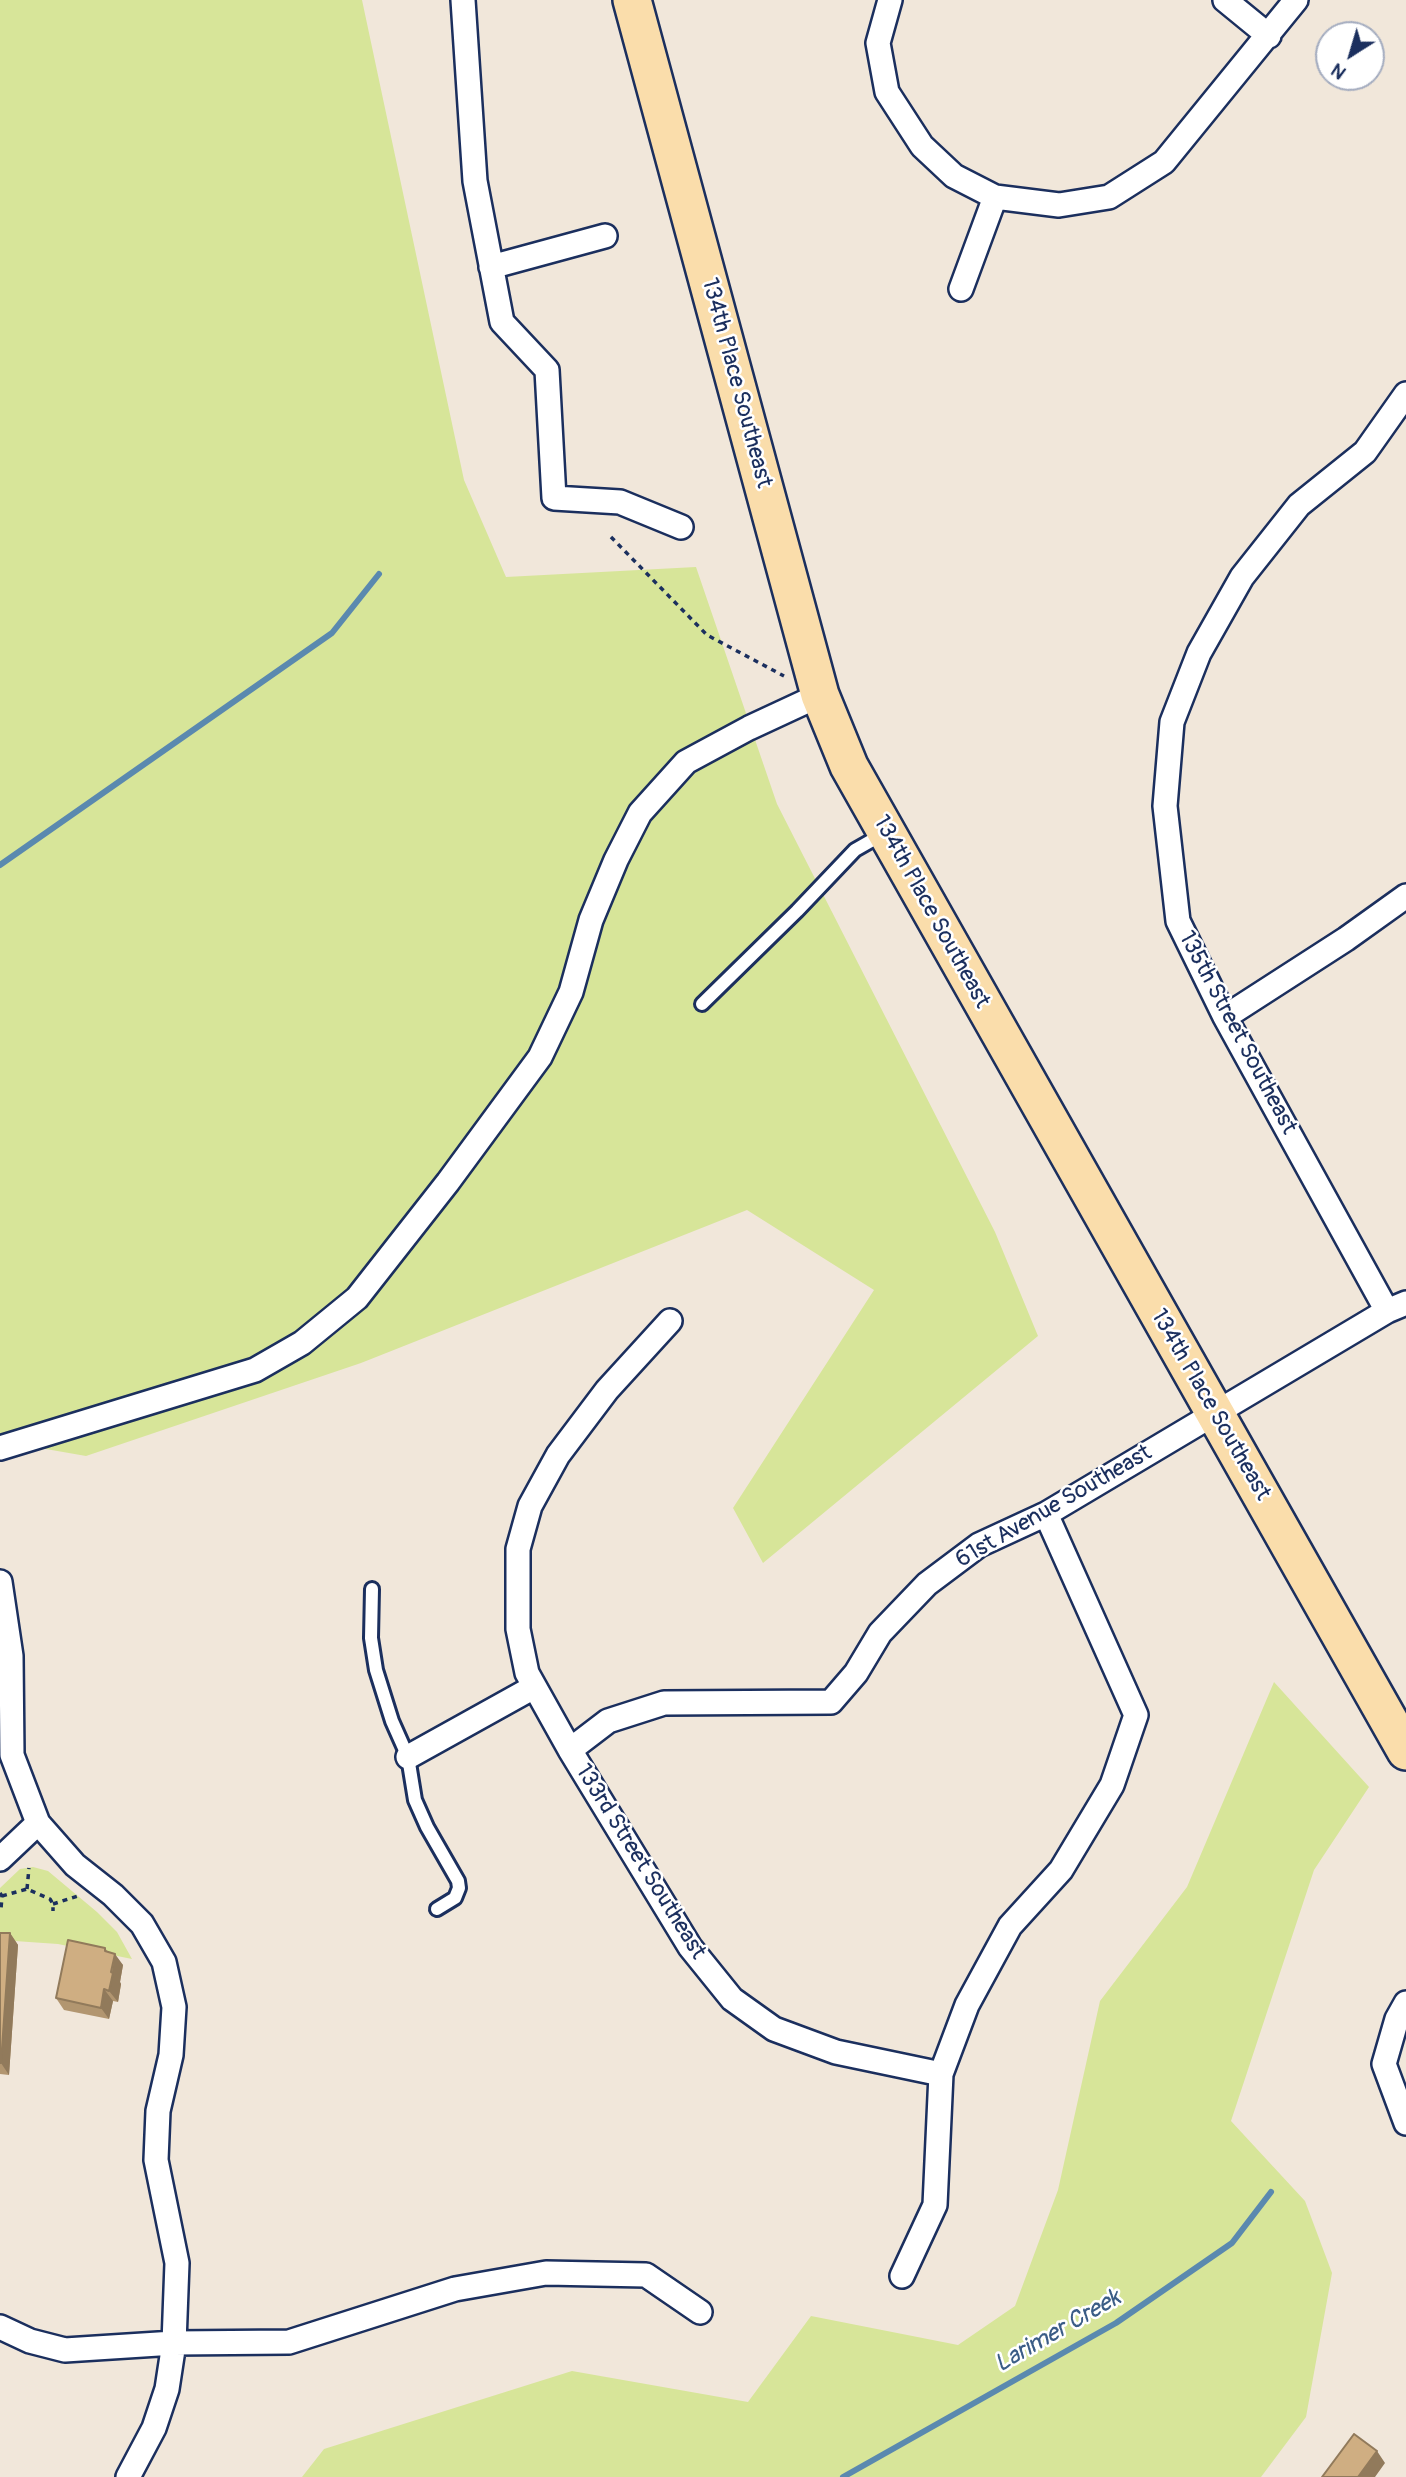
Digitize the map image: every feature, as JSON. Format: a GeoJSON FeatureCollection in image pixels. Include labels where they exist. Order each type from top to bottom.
{"type":"FeatureCollection","features":[{"type":"Feature","properties":{"kind":"main road","name":"134th Place Southeast"},"geometry":{"type":"LineString","coordinates":[[632,0],[820,695],[849,766],[1406,1751]]}},
{"type":"Feature","properties":{"kind":"street"},"geometry":{"type":"LineString","coordinates":[[463,0],[475,181],[502,322],[547,370],[554,498],[620,502],[681,527]]}},
{"type":"Feature","properties":{"kind":"street"},"geometry":{"type":"LineString","coordinates":[[890,0],[878,43],[887,92],[922,146],[954,176],[995,197],[1059,205],[1109,197],[1164,162],[1296,0]]}},
{"type":"Feature","properties":{"kind":"street"},"geometry":{"type":"LineString","coordinates":[[1225,0],[1269,36]]}},
{"type":"Feature","properties":{"kind":"street"},"geometry":{"type":"LineString","coordinates":[[961,289],[995,197]]}},
{"type":"Feature","properties":{"kind":"street"},"geometry":{"type":"LineString","coordinates":[[491,267],[605,236]]}},
{"type":"Feature","properties":{"kind":"street","name":"135th Street Southeast"},"geometry":{"type":"LineString","coordinates":[[1396,1307],[1225,1017],[1178,921],[1165,806],[1172,722],[1199,653],[1242,577],[1299,505],[1365,452],[1406,394]]}},
{"type":"Feature","properties":{"kind":"street"},"geometry":{"type":"LineString","coordinates":[[0,1448],[255,1370],[302,1343],[357,1298],[540,1058],[571,992],[591,920],[640,813],[686,762],[749,728],[820,695]]}},
{"type":"Feature","properties":{"kind":"street"},"geometry":{"type":"LineString","coordinates":[[1225,1017],[1346,939],[1406,896]]}},
{"type":"Feature","properties":{"kind":"street","name":"61st Avenue Southeast"},"geometry":{"type":"LineString","coordinates":[[570,1749],[608,1721],[664,1703],[831,1702],[856,1673],[880,1633],[927,1584],[979,1545],[1046,1514],[1396,1307]]}},
{"type":"Feature","properties":{"kind":"street","name":"133rd Street Southeast"},"geometry":{"type":"LineString","coordinates":[[670,1321],[607,1390],[558,1455],[530,1506],[518,1549],[518,1629],[527,1673],[690,1947],[732,1999],[774,2029],[836,2052],[941,2074]]}},
{"type":"Feature","properties":{"kind":"street"},"geometry":{"type":"LineString","coordinates":[[902,2276],[935,2205],[941,2074],[967,2005],[1010,1926],[1061,1870],[1112,1785],[1136,1715],[1046,1514]]}},
{"type":"Feature","properties":{"kind":"street"},"geometry":{"type":"LineString","coordinates":[[0,1582],[11,1656],[12,1755],[38,1823],[75,1864],[113,1895],[142,1924],[164,1962],[174,2007],[172,2055],[158,2111],[156,2160],[177,2263],[174,2343],[167,2389],[154,2428],[128,2477]]}},
{"type":"Feature","properties":{"kind":"street"},"geometry":{"type":"LineString","coordinates":[[408,1757],[534,1687]]}},
{"type":"Feature","properties":{"kind":"street"},"geometry":{"type":"LineString","coordinates":[[0,1859],[38,1823]]}},
{"type":"Feature","properties":{"kind":"street"},"geometry":{"type":"LineString","coordinates":[[1406,2003],[1397,2019],[1384,2064],[1406,2123]]}},
{"type":"Feature","properties":{"kind":"street"},"geometry":{"type":"LineString","coordinates":[[0,2327],[30,2341],[65,2350],[174,2343],[289,2342],[455,2289],[546,2273],[646,2275],[700,2312]]}},
{"type":"Feature","properties":{"kind":"lane"},"geometry":{"type":"LineString","coordinates":[[702,1004],[855,850],[886,832]]}},
{"type":"Feature","properties":{"kind":"lane"},"geometry":{"type":"LineString","coordinates":[[372,1589],[371,1638],[376,1670],[392,1721],[408,1757],[415,1800],[458,1881],[459,1888],[455,1898],[437,1909]]}},
{"type":"Feature","properties":{"kind":"path"},"geometry":{"type":"LineString","coordinates":[[611,537],[707,635],[820,695]]}},
{"type":"Feature","properties":{"kind":"path"},"geometry":{"type":"LineString","coordinates":[[27,1889],[29,1868]]}},
{"type":"Feature","properties":{"kind":"path"},"geometry":{"type":"LineString","coordinates":[[1,1909],[1,1894],[27,1889],[50,1899],[53,1911]]}},
{"type":"Feature","properties":{"kind":"path"},"geometry":{"type":"LineString","coordinates":[[53,1904],[78,1896]]}},
{"type":"Feature","properties":{"kind":"green space"},"geometry":{"type":"Polygon","coordinates":[[[0,0],[362,0],[464,480],[506,577],[696,567],[777,804],[995,1232],[1038,1336],[763,1563],[733,1508],[874,1290],[747,1210],[361,1363],[86,1456],[0,1441],[0,0]]]}},
{"type":"Feature","properties":{"kind":"green space"},"geometry":{"type":"Polygon","coordinates":[[[1274,1682],[1369,1787],[1314,1870],[1231,2121],[1305,2201],[1332,2273],[1306,2417],[1261,2477],[302,2477],[324,2449],[572,2371],[748,2402],[811,2316],[958,2345],[1015,2306],[1058,2190],[1100,2001],[1187,1887],[1274,1682]]]}},
{"type":"Feature","properties":{"kind":"green space"},"geometry":{"type":"Polygon","coordinates":[[[33,1867],[48,1871],[97,1912],[117,1932],[132,1959],[58,1944],[0,1940],[0,1888],[20,1869],[33,1867]]]}},
{"type":"Feature","properties":{"kind":"building"},"geometry":{"type":"Polygon","coordinates":[[[0,1933],[10,1933],[1,2063],[0,2063],[0,1933]]]}},
{"type":"Feature","properties":{"kind":"building"},"geometry":{"type":"Polygon","coordinates":[[[68,1940],[105,1948],[105,1951],[115,1954],[109,1991],[104,1989],[101,2008],[56,1998],[68,1940]]]}},
{"type":"Feature","properties":{"kind":"building"},"geometry":{"type":"Polygon","coordinates":[[[1354,2434],[1377,2451],[1358,2477],[1322,2477],[1354,2434]]]}},
{"type":"Feature","properties":{"kind":"waterway"},"geometry":{"type":"LineString","coordinates":[[0,865],[332,633],[379,574]]}},
{"type":"Feature","properties":{"kind":"waterway","name":"Larimer Creek"},"geometry":{"type":"LineString","coordinates":[[843,2477],[1116,2323],[1232,2243],[1271,2192]]}}]}
